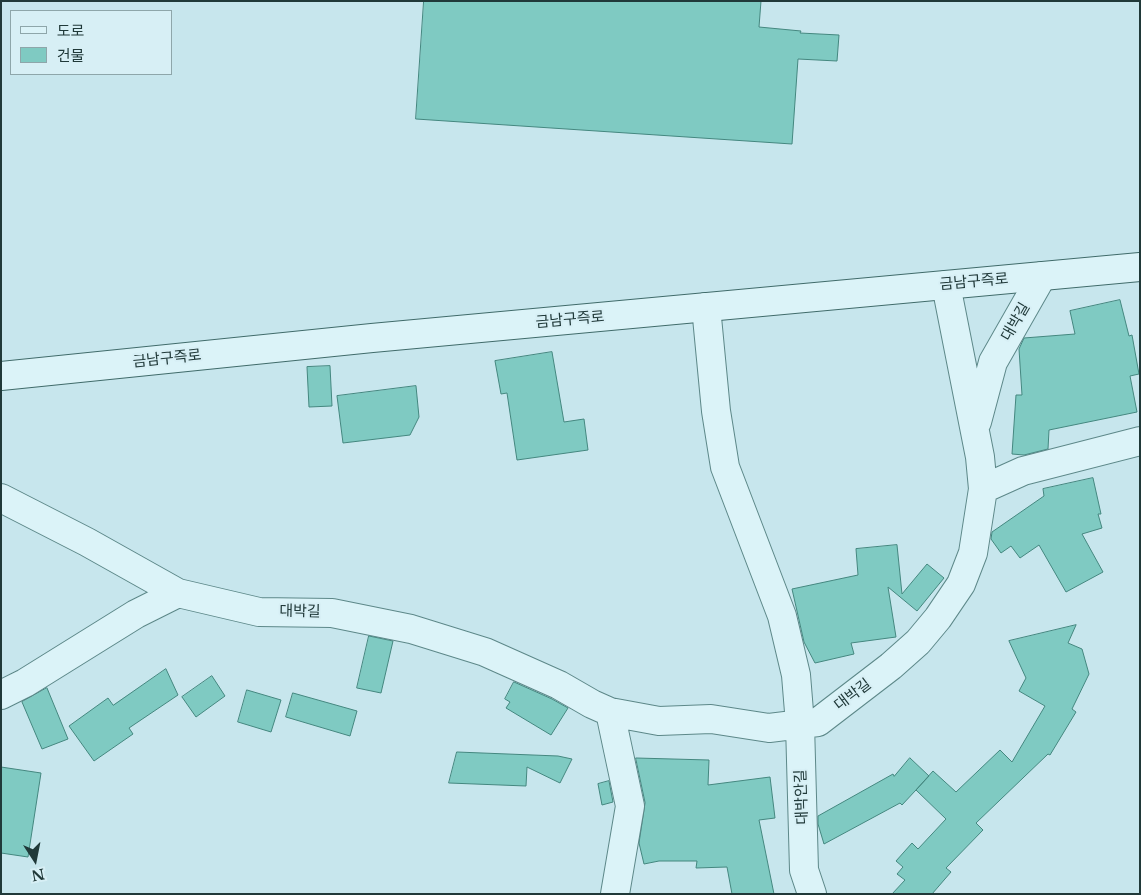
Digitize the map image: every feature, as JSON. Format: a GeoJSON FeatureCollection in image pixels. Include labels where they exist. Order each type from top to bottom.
{"type":"FeatureCollection","features":[{"type":"Feature","properties":{"kind":"street","name":"금남구즉로"},"geometry":{"type":"LineString","coordinates":[[1,376],[382,337],[1140,267]]}},
{"type":"Feature","properties":{"kind":"street","name":"대박길"},"geometry":{"type":"LineString","coordinates":[[976,428],[994,362],[1042,276]]}},
{"type":"Feature","properties":{"kind":"street","name":"대박길"},"geometry":{"type":"LineString","coordinates":[[1,498],[87,542],[178,593],[259,612],[332,613],[411,629],[485,652],[558,684],[610,712],[659,721],[711,719],[769,728],[818,722],[891,666],[918,642],[938,618],[961,584],[973,553],[982,488],[980,457],[976,428],[946,285]]}},
{"type":"Feature","properties":{"kind":"street","name":"대박안길"},"geometry":{"type":"LineString","coordinates":[[706,307],[716,411],[725,467],[782,616],[796,675],[800,724],[806,886]]}},
{"type":"Feature","properties":{"kind":"street"},"geometry":{"type":"LineString","coordinates":[[982,488],[1023,471],[1140,441]]}},
{"type":"Feature","properties":{"kind":"street"},"geometry":{"type":"LineString","coordinates":[[1,695],[25,683],[136,614],[178,593]]}},
{"type":"Feature","properties":{"kind":"street"},"geometry":{"type":"LineString","coordinates":[[610,712],[630,806],[615,894]]}},
{"type":"Feature","properties":{"kind":"building"},"geometry":{"type":"Polygon","coordinates":[[[424,1],[761,1],[759,27],[801,31],[800,33],[839,35],[837,61],[798,59],[792,144],[416,119],[424,1]]]}},
{"type":"Feature","properties":{"kind":"building"},"geometry":{"type":"Polygon","coordinates":[[[1120,300],[1129,336],[1132,335],[1139,374],[1130,376],[1137,412],[1049,430],[1048,449],[1024,455],[1012,454],[1016,395],[1022,395],[1019,349],[1024,338],[1075,334],[1070,311],[1120,300]]]}},
{"type":"Feature","properties":{"kind":"building"},"geometry":{"type":"Polygon","coordinates":[[[552,352],[564,422],[584,419],[588,450],[517,460],[507,393],[501,394],[495,361],[552,352]]]}},
{"type":"Feature","properties":{"kind":"building"},"geometry":{"type":"Polygon","coordinates":[[[330,366],[332,406],[309,407],[307,367],[330,366]]]}},
{"type":"Feature","properties":{"kind":"building"},"geometry":{"type":"Polygon","coordinates":[[[416,386],[419,417],[410,435],[343,443],[337,396],[416,386]]]}},
{"type":"Feature","properties":{"kind":"building"},"geometry":{"type":"Polygon","coordinates":[[[1093,478],[1102,528],[1082,534],[1103,572],[1066,592],[1039,545],[1020,558],[1011,546],[1001,553],[991,539],[992,532],[1044,496],[1043,489],[1093,478]]]}},
{"type":"Feature","properties":{"kind":"building"},"geometry":{"type":"Polygon","coordinates":[[[897,545],[902,594],[927,564],[944,578],[917,611],[888,587],[896,637],[851,643],[854,654],[815,663],[804,642],[792,589],[858,575],[856,549],[897,545]]]}},
{"type":"Feature","properties":{"kind":"building"},"geometry":{"type":"Polygon","coordinates":[[[1076,625],[1068,643],[1082,649],[1089,674],[1072,709],[1076,712],[1050,755],[1048,754],[976,823],[983,830],[946,868],[951,872],[932,894],[892,894],[905,880],[897,874],[903,867],[896,861],[912,843],[918,849],[946,819],[916,790],[933,771],[956,792],[1000,750],[1012,762],[1045,706],[1019,691],[1026,678],[1009,641],[1076,625]]]}},
{"type":"Feature","properties":{"kind":"building"},"geometry":{"type":"Polygon","coordinates":[[[369,636],[393,641],[381,693],[357,688],[369,636]]]}},
{"type":"Feature","properties":{"kind":"building"},"geometry":{"type":"Polygon","coordinates":[[[166,669],[178,695],[129,728],[133,734],[94,761],[69,726],[108,698],[113,705],[166,669]]]}},
{"type":"Feature","properties":{"kind":"building"},"geometry":{"type":"Polygon","coordinates":[[[212,676],[225,696],[196,717],[182,697],[212,676]]]}},
{"type":"Feature","properties":{"kind":"building"},"geometry":{"type":"Polygon","coordinates":[[[514,682],[568,708],[551,735],[506,708],[510,702],[505,699],[514,682]]]}},
{"type":"Feature","properties":{"kind":"building"},"geometry":{"type":"Polygon","coordinates":[[[47,688],[68,739],[42,749],[22,702],[47,688]]]}},
{"type":"Feature","properties":{"kind":"building"},"geometry":{"type":"Polygon","coordinates":[[[247,690],[281,700],[271,732],[238,722],[247,690]]]}},
{"type":"Feature","properties":{"kind":"building"},"geometry":{"type":"Polygon","coordinates":[[[293,693],[357,711],[350,736],[286,717],[293,693]]]}},
{"type":"Feature","properties":{"kind":"building"},"geometry":{"type":"Polygon","coordinates":[[[457,752],[558,756],[572,759],[560,783],[527,767],[526,786],[449,783],[457,752]]]}},
{"type":"Feature","properties":{"kind":"building"},"geometry":{"type":"Polygon","coordinates":[[[636,758],[709,760],[708,785],[770,777],[775,818],[759,820],[774,894],[732,894],[727,867],[696,868],[697,861],[659,861],[644,864],[639,843],[645,803],[636,758]]]}},
{"type":"Feature","properties":{"kind":"building"},"geometry":{"type":"Polygon","coordinates":[[[910,758],[929,776],[902,805],[900,803],[824,844],[818,824],[818,816],[893,774],[894,776],[910,758]]]}},
{"type":"Feature","properties":{"kind":"building"},"geometry":{"type":"Polygon","coordinates":[[[1,767],[41,773],[28,857],[1,853],[1,767]]]}},
{"type":"Feature","properties":{"kind":"building"},"geometry":{"type":"Polygon","coordinates":[[[609,781],[613,802],[602,805],[598,784],[609,781]]]}}]}
